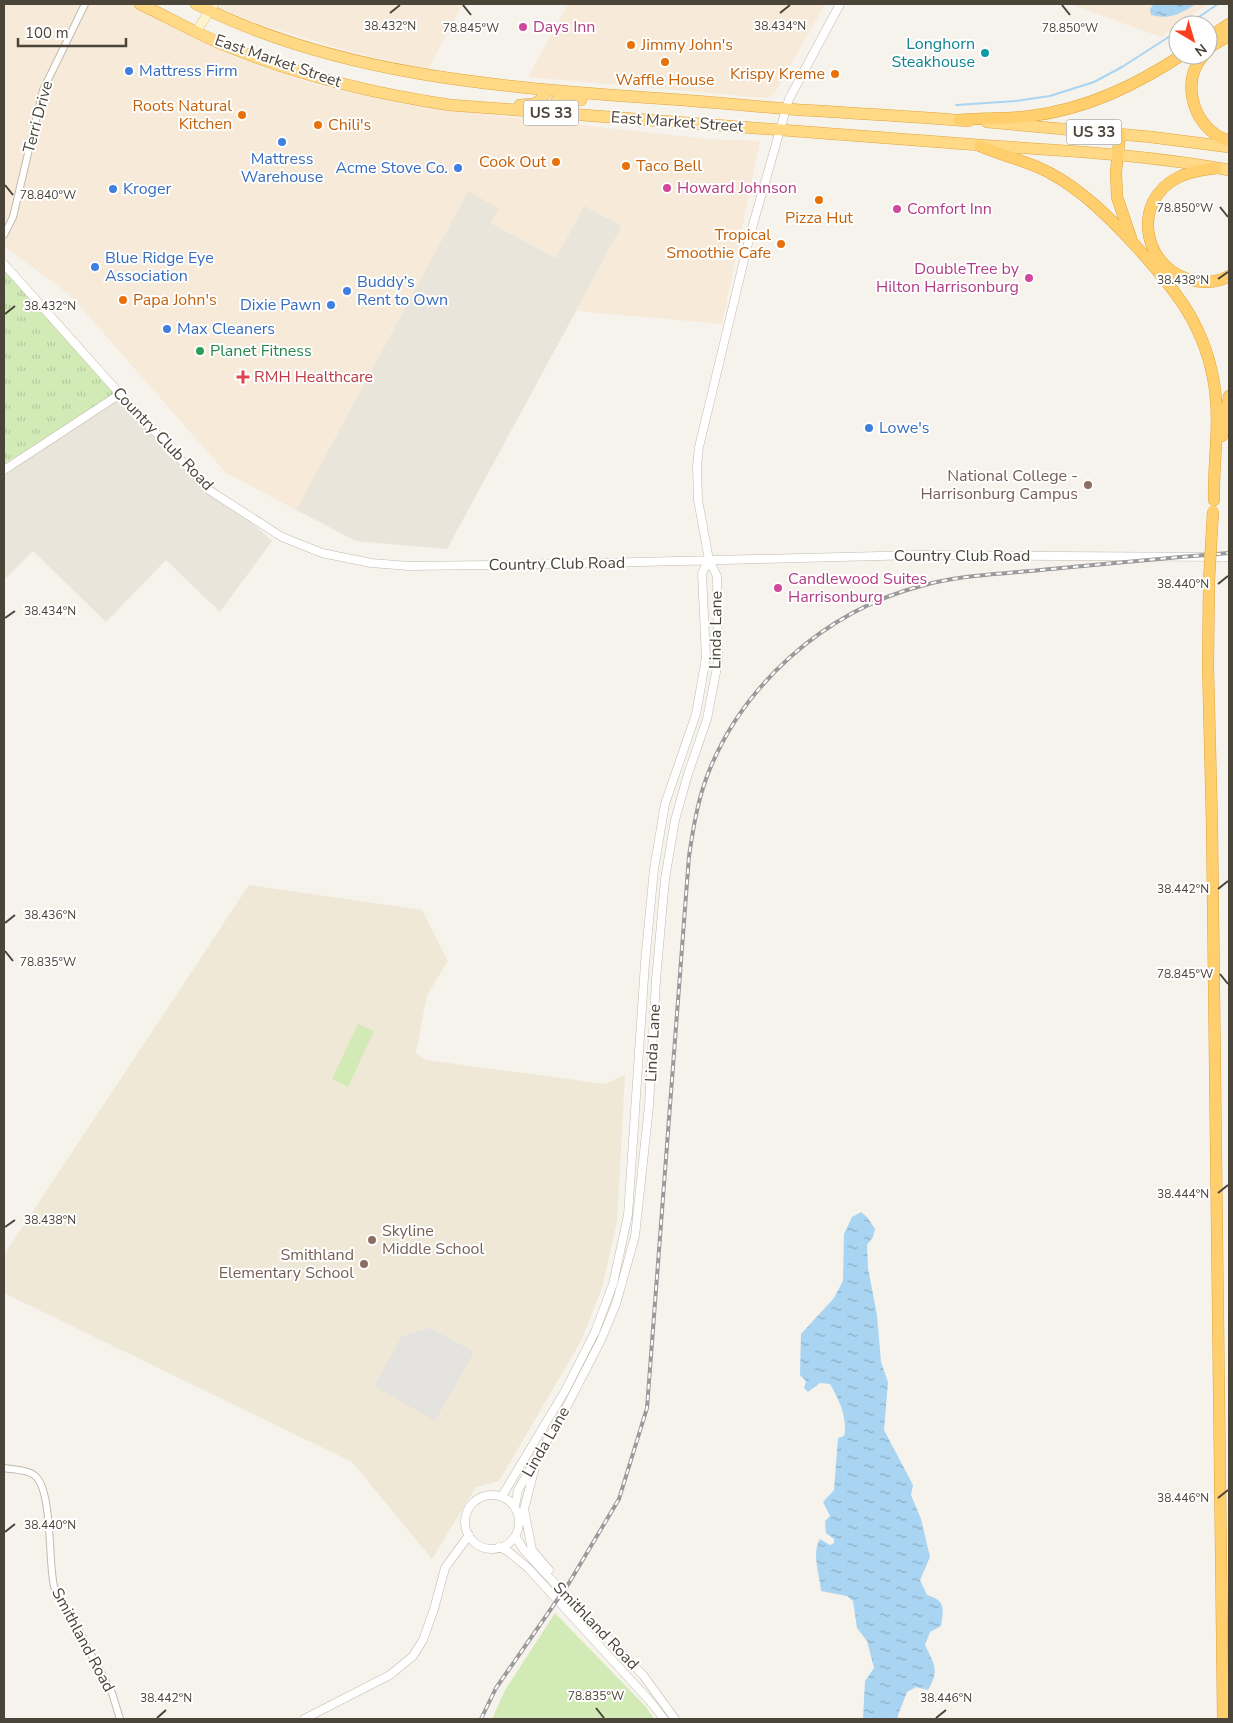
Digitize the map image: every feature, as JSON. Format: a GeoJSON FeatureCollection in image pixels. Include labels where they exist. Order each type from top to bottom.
{"type":"FeatureCollection","features":[{"type":"Feature","properties":{"kind":"highway","name":"East Market Street"},"geometry":{"type":"LineString","coordinates":[[140,4],[196,32],[243,52],[338,83],[428,102],[980,146],[1117,155],[1229,170]]}},
{"type":"Feature","properties":{"kind":"highway","name":"East Market Street"},"geometry":{"type":"LineString","coordinates":[[196,4],[212,7],[244,26],[292,42],[384,67],[463,81],[547,90],[958,120],[1120,134],[1229,147]]}},
{"type":"Feature","properties":{"kind":"highway"},"geometry":{"type":"LineString","coordinates":[[1218,31],[1229,24]]}},
{"type":"Feature","properties":{"kind":"highway"},"geometry":{"type":"LineString","coordinates":[[1218,42],[1229,36]]}},
{"type":"Feature","properties":{"kind":"highway"},"geometry":{"type":"LineString","coordinates":[[958,120],[1030,116],[1072,108],[1102,98],[1133,84],[1168,63]]}},
{"type":"Feature","properties":{"kind":"highway"},"geometry":{"type":"LineString","coordinates":[[1197,65],[1192,76],[1194,109],[1203,124],[1216,136],[1229,140]]}},
{"type":"Feature","properties":{"kind":"highway"},"geometry":{"type":"LineString","coordinates":[[491,108],[534,104],[540,101],[547,90]]}},
{"type":"Feature","properties":{"kind":"highway"},"geometry":{"type":"LineString","coordinates":[[547,112],[557,100],[588,100],[599,94]]}},
{"type":"Feature","properties":{"kind":"highway"},"geometry":{"type":"LineString","coordinates":[[1120,134],[1116,172],[1117,197],[1132,242]]}},
{"type":"Feature","properties":{"kind":"highway"},"geometry":{"type":"LineString","coordinates":[[980,146],[1035,166],[1067,183],[1096,205],[1167,280],[1178,296],[1195,324],[1208,358],[1214,385],[1216,411],[1214,505]]}},
{"type":"Feature","properties":{"kind":"highway"},"geometry":{"type":"LineString","coordinates":[[1216,168],[1189,173],[1165,185],[1158,193],[1149,213],[1148,236],[1158,258],[1166,268],[1187,280],[1210,283],[1224,280],[1229,276]]}},
{"type":"Feature","properties":{"kind":"highway"},"geometry":{"type":"LineString","coordinates":[[1223,1719],[1208,656],[1209,581],[1214,505],[1220,447],[1229,396]]}},
{"type":"Feature","properties":{"kind":"main road"},"geometry":{"type":"LineString","coordinates":[[196,32],[212,7]]}},
{"type":"Feature","properties":{"kind":"street","name":"Terri Drive"},"geometry":{"type":"LineString","coordinates":[[4,234],[13,217],[43,90],[85,4]]}},
{"type":"Feature","properties":{"kind":"street","name":"Linda Lane"},"geometry":{"type":"LineString","coordinates":[[515,1506],[518,1490],[564,1412],[601,1340],[616,1304],[635,1236],[649,1106],[656,980],[665,879],[675,820],[707,719],[718,662],[717,576],[710,560],[698,500],[696,480],[698,456],[750,235],[779,130],[789,99],[840,4]]}},
{"type":"Feature","properties":{"kind":"street","name":"Country Club Road"},"geometry":{"type":"LineString","coordinates":[[4,264],[209,490],[282,537],[322,553],[371,563],[409,566],[918,555],[1229,557]]}},
{"type":"Feature","properties":{"kind":"street"},"geometry":{"type":"LineString","coordinates":[[4,470],[120,394]]}},
{"type":"Feature","properties":{"kind":"street","name":"Linda Lane"},"geometry":{"type":"LineString","coordinates":[[502,1496],[565,1391],[595,1332],[613,1284],[628,1215],[645,963],[654,869],[665,804],[696,714],[706,658],[702,573],[710,560]]}},
{"type":"Feature","properties":{"kind":"street"},"geometry":{"type":"LineString","coordinates":[[537,1459],[524,1509],[532,1550],[585,1614]]}},
{"type":"Feature","properties":{"kind":"street","name":"Smithland Road"},"geometry":{"type":"LineString","coordinates":[[4,1468],[29,1472],[41,1484],[47,1514],[50,1557],[55,1589],[64,1609],[83,1636],[109,1687],[120,1719]]}},
{"type":"Feature","properties":{"kind":"street"},"geometry":{"type":"LineString","coordinates":[[492,1494],[502,1496],[515,1506],[519,1515],[519,1524],[511,1542],[493,1549],[483,1547],[469,1535],[465,1522],[469,1508],[475,1501],[483,1496],[492,1494]]}},
{"type":"Feature","properties":{"kind":"street"},"geometry":{"type":"LineString","coordinates":[[304,1719],[390,1675],[412,1656],[423,1640],[445,1568],[469,1535]]}},
{"type":"Feature","properties":{"kind":"street","name":"Smithland Road"},"geometry":{"type":"LineString","coordinates":[[515,1536],[524,1550],[643,1675],[675,1719]]}},
{"type":"Feature","properties":{"kind":"street"},"geometry":{"type":"LineString","coordinates":[[457,1552],[475,1542]]}},
{"type":"Feature","properties":{"kind":"street","name":"Smithland Road"},"geometry":{"type":"LineString","coordinates":[[499,1547],[510,1552],[528,1568],[649,1700],[664,1719]]}},
{"type":"Feature","properties":{"kind":"shaded area"},"geometry":{"type":"Polygon","coordinates":[[[4,4],[131,4],[234,57],[313,84],[402,104],[707,139],[760,141],[722,324],[576,311],[622,226],[584,206],[556,258],[491,223],[499,208],[468,191],[296,510],[226,473],[70,295],[4,246],[4,4]]]}},
{"type":"Feature","properties":{"kind":"shaded area"},"geometry":{"type":"Polygon","coordinates":[[[220,4],[463,4],[427,71],[341,49],[256,23],[218,7],[220,4]]]}},
{"type":"Feature","properties":{"kind":"shaded area"},"geometry":{"type":"Polygon","coordinates":[[[568,4],[825,4],[775,93],[765,98],[528,77],[568,4]]]}},
{"type":"Feature","properties":{"kind":"shaded area"},"geometry":{"type":"Polygon","coordinates":[[[1070,4],[1208,4],[1192,15],[1168,15],[1168,32],[1161,37],[1070,4]]]}},
{"type":"Feature","properties":{"kind":"shaded area"},"geometry":{"type":"Polygon","coordinates":[[[468,191],[499,208],[491,223],[556,258],[584,205],[622,226],[447,549],[356,541],[296,510],[468,191]]]}},
{"type":"Feature","properties":{"kind":"shaded area"},"geometry":{"type":"Polygon","coordinates":[[[115,395],[272,541],[220,612],[166,560],[106,622],[33,551],[4,580],[4,464],[115,395]]]}},
{"type":"Feature","properties":{"kind":"shaded area"},"geometry":{"type":"Polygon","coordinates":[[[249,885],[422,910],[448,961],[427,995],[416,1053],[425,1060],[605,1084],[625,1075],[617,1222],[602,1288],[581,1341],[499,1481],[476,1487],[432,1559],[352,1462],[4,1293],[4,1255],[249,885]]]}},
{"type":"Feature","properties":{"kind":"shaded area"},"geometry":{"type":"Polygon","coordinates":[[[430,1328],[474,1352],[435,1421],[374,1386],[402,1336],[430,1328]]]}},
{"type":"Feature","properties":{"kind":"green space"},"geometry":{"type":"Polygon","coordinates":[[[4,270],[115,395],[4,464],[4,270]]]}},
{"type":"Feature","properties":{"kind":"green space"},"geometry":{"type":"Polygon","coordinates":[[[358,1024],[374,1031],[348,1087],[332,1079],[358,1024]]]}},
{"type":"Feature","properties":{"kind":"green space"},"geometry":{"type":"Polygon","coordinates":[[[555,1613],[646,1707],[654,1719],[492,1719],[505,1690],[555,1613]]]}},
{"type":"Feature","properties":{"kind":"water"},"geometry":{"type":"Polygon","coordinates":[[[1154,4],[1196,4],[1180,13],[1164,17],[1151,15],[1150,9],[1154,4]]]}},
{"type":"Feature","properties":{"kind":"water"},"geometry":{"type":"Polygon","coordinates":[[[861,1212],[875,1229],[873,1237],[867,1245],[868,1268],[877,1315],[881,1362],[888,1382],[884,1430],[913,1485],[911,1495],[921,1519],[930,1557],[920,1580],[927,1595],[938,1600],[943,1610],[941,1626],[930,1632],[925,1645],[935,1672],[932,1683],[928,1690],[916,1687],[907,1692],[898,1719],[863,1719],[865,1681],[874,1668],[867,1641],[857,1628],[853,1601],[847,1596],[821,1591],[816,1558],[817,1545],[820,1539],[830,1545],[834,1543],[834,1539],[826,1533],[825,1521],[830,1516],[823,1502],[834,1490],[838,1438],[844,1436],[845,1423],[839,1403],[830,1384],[820,1383],[808,1392],[804,1388],[806,1381],[800,1375],[801,1334],[834,1298],[843,1281],[844,1234],[852,1217],[861,1212]]]}},
{"type":"Feature","properties":{"kind":"waterway"},"geometry":{"type":"LineString","coordinates":[[1202,15],[1218,4]]}},
{"type":"Feature","properties":{"kind":"waterway"},"geometry":{"type":"LineString","coordinates":[[956,105],[1016,101],[1050,96],[1094,82],[1122,67],[1168,37]]}},
{"type":"Feature","properties":{"kind":"railway"},"geometry":{"type":"LineString","coordinates":[[481,1719],[496,1688],[569,1583],[619,1499],[647,1408],[689,856],[698,807],[706,779],[721,745],[740,713],[790,657],[820,634],[852,614],[886,598],[921,586],[950,579],[980,575],[1229,553]]}},
{"type":"Feature","properties":{"kind":"place","name":"Days Inn"},"geometry":{"type":"Point","coordinates":[523,27]}},
{"type":"Feature","properties":{"kind":"place","name":"Jimmy John's"},"geometry":{"type":"Point","coordinates":[631,45]}},
{"type":"Feature","properties":{"kind":"place","name":"Longhorn Steakhouse"},"geometry":{"type":"Point","coordinates":[985,53]}},
{"type":"Feature","properties":{"kind":"place","name":"Waffle House"},"geometry":{"type":"Point","coordinates":[665,62]}},
{"type":"Feature","properties":{"kind":"place","name":"Mattress Firm"},"geometry":{"type":"Point","coordinates":[129,71]}},
{"type":"Feature","properties":{"kind":"place","name":"Krispy Kreme"},"geometry":{"type":"Point","coordinates":[835,74]}},
{"type":"Feature","properties":{"kind":"place","name":"Roots Natural Kitchen"},"geometry":{"type":"Point","coordinates":[242,115]}},
{"type":"Feature","properties":{"kind":"place","name":"Chili's"},"geometry":{"type":"Point","coordinates":[318,125]}},
{"type":"Feature","properties":{"kind":"place","name":"Mattress Warehouse"},"geometry":{"type":"Point","coordinates":[282,142]}},
{"type":"Feature","properties":{"kind":"place","name":"Cook Out"},"geometry":{"type":"Point","coordinates":[556,162]}},
{"type":"Feature","properties":{"kind":"place","name":"Taco Bell"},"geometry":{"type":"Point","coordinates":[626,166]}},
{"type":"Feature","properties":{"kind":"place","name":"Acme Stove Co."},"geometry":{"type":"Point","coordinates":[458,168]}},
{"type":"Feature","properties":{"kind":"place","name":"Howard Johnson"},"geometry":{"type":"Point","coordinates":[667,188]}},
{"type":"Feature","properties":{"kind":"place","name":"Kroger"},"geometry":{"type":"Point","coordinates":[113,189]}},
{"type":"Feature","properties":{"kind":"place","name":"Pizza Hut"},"geometry":{"type":"Point","coordinates":[819,200]}},
{"type":"Feature","properties":{"kind":"place","name":"Comfort Inn"},"geometry":{"type":"Point","coordinates":[897,209]}},
{"type":"Feature","properties":{"kind":"place","name":"Tropical Smoothie Cafe"},"geometry":{"type":"Point","coordinates":[781,244]}},
{"type":"Feature","properties":{"kind":"place","name":"Blue Ridge Eye Association"},"geometry":{"type":"Point","coordinates":[95,267]}},
{"type":"Feature","properties":{"kind":"place","name":"DoubleTree by Hilton Harrisonburg"},"geometry":{"type":"Point","coordinates":[1029,278]}},
{"type":"Feature","properties":{"kind":"place","name":"Buddy’s Rent to Own"},"geometry":{"type":"Point","coordinates":[347,291]}},
{"type":"Feature","properties":{"kind":"place","name":"Papa John's"},"geometry":{"type":"Point","coordinates":[123,300]}},
{"type":"Feature","properties":{"kind":"place","name":"Dixie Pawn"},"geometry":{"type":"Point","coordinates":[331,305]}},
{"type":"Feature","properties":{"kind":"place","name":"Max Cleaners"},"geometry":{"type":"Point","coordinates":[167,329]}},
{"type":"Feature","properties":{"kind":"place","name":"Planet Fitness"},"geometry":{"type":"Point","coordinates":[200,351]}},
{"type":"Feature","properties":{"kind":"place","name":"RMH Healthcare"},"geometry":{"type":"Point","coordinates":[243,377]}},
{"type":"Feature","properties":{"kind":"place","name":"Lowe's"},"geometry":{"type":"Point","coordinates":[869,428]}},
{"type":"Feature","properties":{"kind":"place","name":"National College - Harrisonburg Campus"},"geometry":{"type":"Point","coordinates":[1088,485]}},
{"type":"Feature","properties":{"kind":"place","name":"Candlewood Suites Harrisonburg"},"geometry":{"type":"Point","coordinates":[778,588]}},
{"type":"Feature","properties":{"kind":"place","name":"Skyline Middle School"},"geometry":{"type":"Point","coordinates":[372,1240]}},
{"type":"Feature","properties":{"kind":"place","name":"Smithland Elementary School"},"geometry":{"type":"Point","coordinates":[364,1264]}}]}
